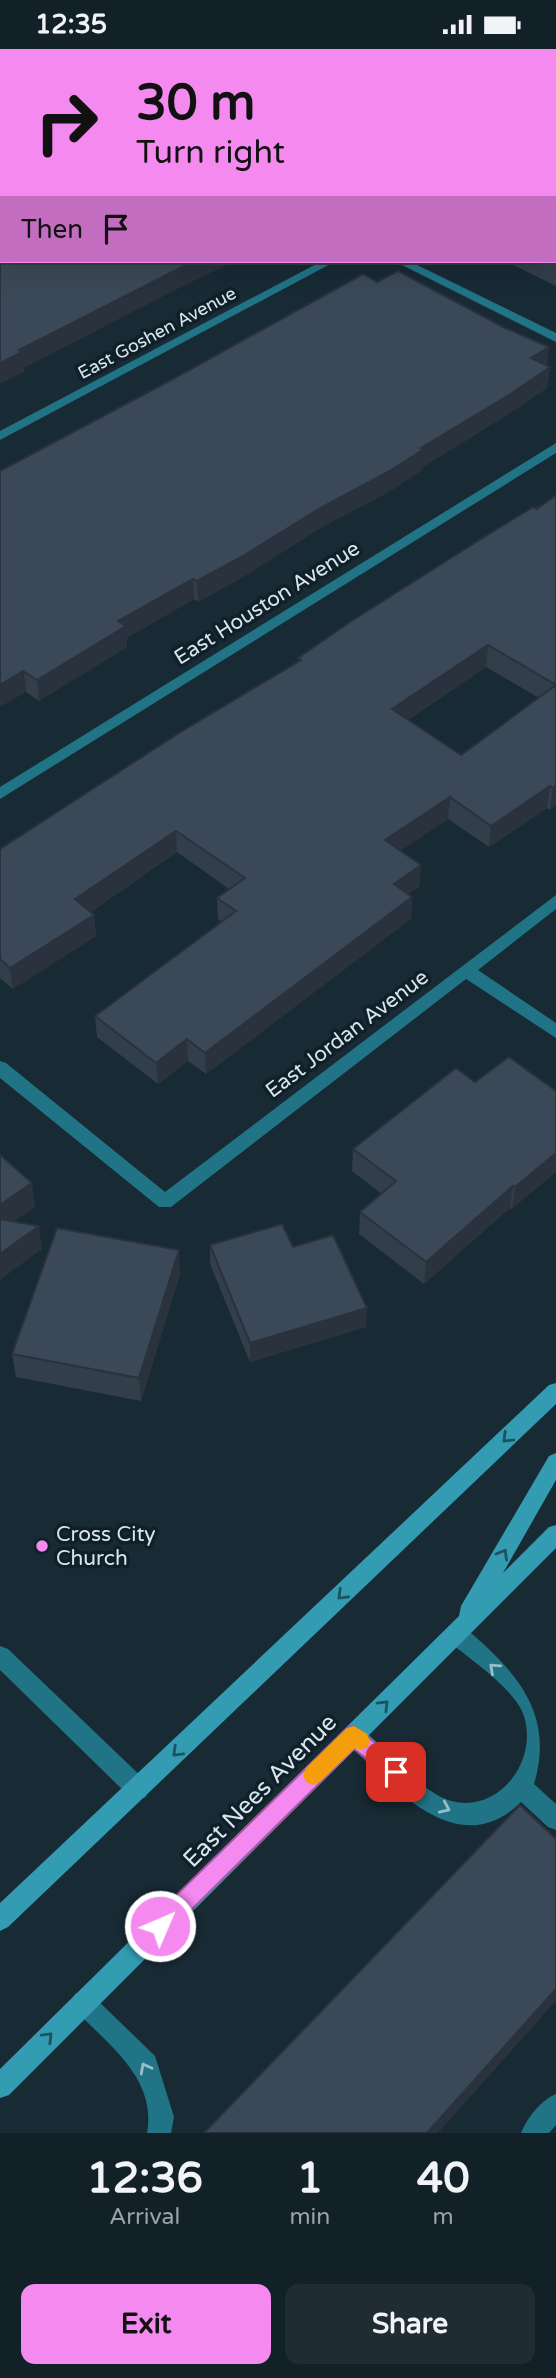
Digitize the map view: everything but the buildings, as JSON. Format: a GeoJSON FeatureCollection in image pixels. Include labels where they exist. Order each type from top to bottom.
{"type":"FeatureCollection","features":[{"type":"Feature","properties":{"kind":"main road"},"geometry":{"type":"LineString","coordinates":[[0,1919],[556,1391]]}},
{"type":"Feature","properties":{"kind":"main road"},"geometry":{"type":"LineString","coordinates":[[456,1634],[556,1462]]}},
{"type":"Feature","properties":{"kind":"main road","name":"East Nees Avenue"},"geometry":{"type":"LineString","coordinates":[[0,2086],[556,1534]]}},
{"type":"Feature","properties":{"kind":"street","name":"East Goshen Avenue"},"geometry":{"type":"LineString","coordinates":[[0,436],[326,263]]}},
{"type":"Feature","properties":{"kind":"street"},"geometry":{"type":"LineString","coordinates":[[404,263],[556,338]]}},
{"type":"Feature","properties":{"kind":"street","name":"East Houston Avenue"},"geometry":{"type":"LineString","coordinates":[[0,794],[556,447]]}},
{"type":"Feature","properties":{"kind":"street","name":"East Jordan Avenue"},"geometry":{"type":"LineString","coordinates":[[0,1068],[165,1202],[556,901]]}},
{"type":"Feature","properties":{"kind":"street"},"geometry":{"type":"LineString","coordinates":[[467,971],[556,1032]]}},
{"type":"Feature","properties":{"kind":"street"},"geometry":{"type":"LineString","coordinates":[[354,1735],[416,1790],[444,1809],[465,1815],[494,1810],[522,1788],[535,1765],[540,1730],[531,1706],[456,1634]]}},
{"type":"Feature","properties":{"kind":"street"},"geometry":{"type":"LineString","coordinates":[[0,1656],[138,1789]]}},
{"type":"Feature","properties":{"kind":"street"},"geometry":{"type":"LineString","coordinates":[[522,1788],[556,1819]]}},
{"type":"Feature","properties":{"kind":"street"},"geometry":{"type":"LineString","coordinates":[[83,2002],[146,2065],[162,2117],[159,2133]]}},
{"type":"Feature","properties":{"kind":"street"},"geometry":{"type":"LineString","coordinates":[[533,2133],[556,2106]]}},
{"type":"Feature","properties":{"kind":"slow traffic"},"geometry":{"type":"LineString","coordinates":[[313,1775],[354,1735],[360,1741]]}},
{"type":"Feature","properties":{"kind":"place","name":"Cross City Church"},"geometry":{"type":"Point","coordinates":[42,1546]}},
{"type":"Feature","properties":{"kind":"route"},"geometry":{"type":"LineString","coordinates":[[160,1926],[354,1735],[396,1772]]}}]}
